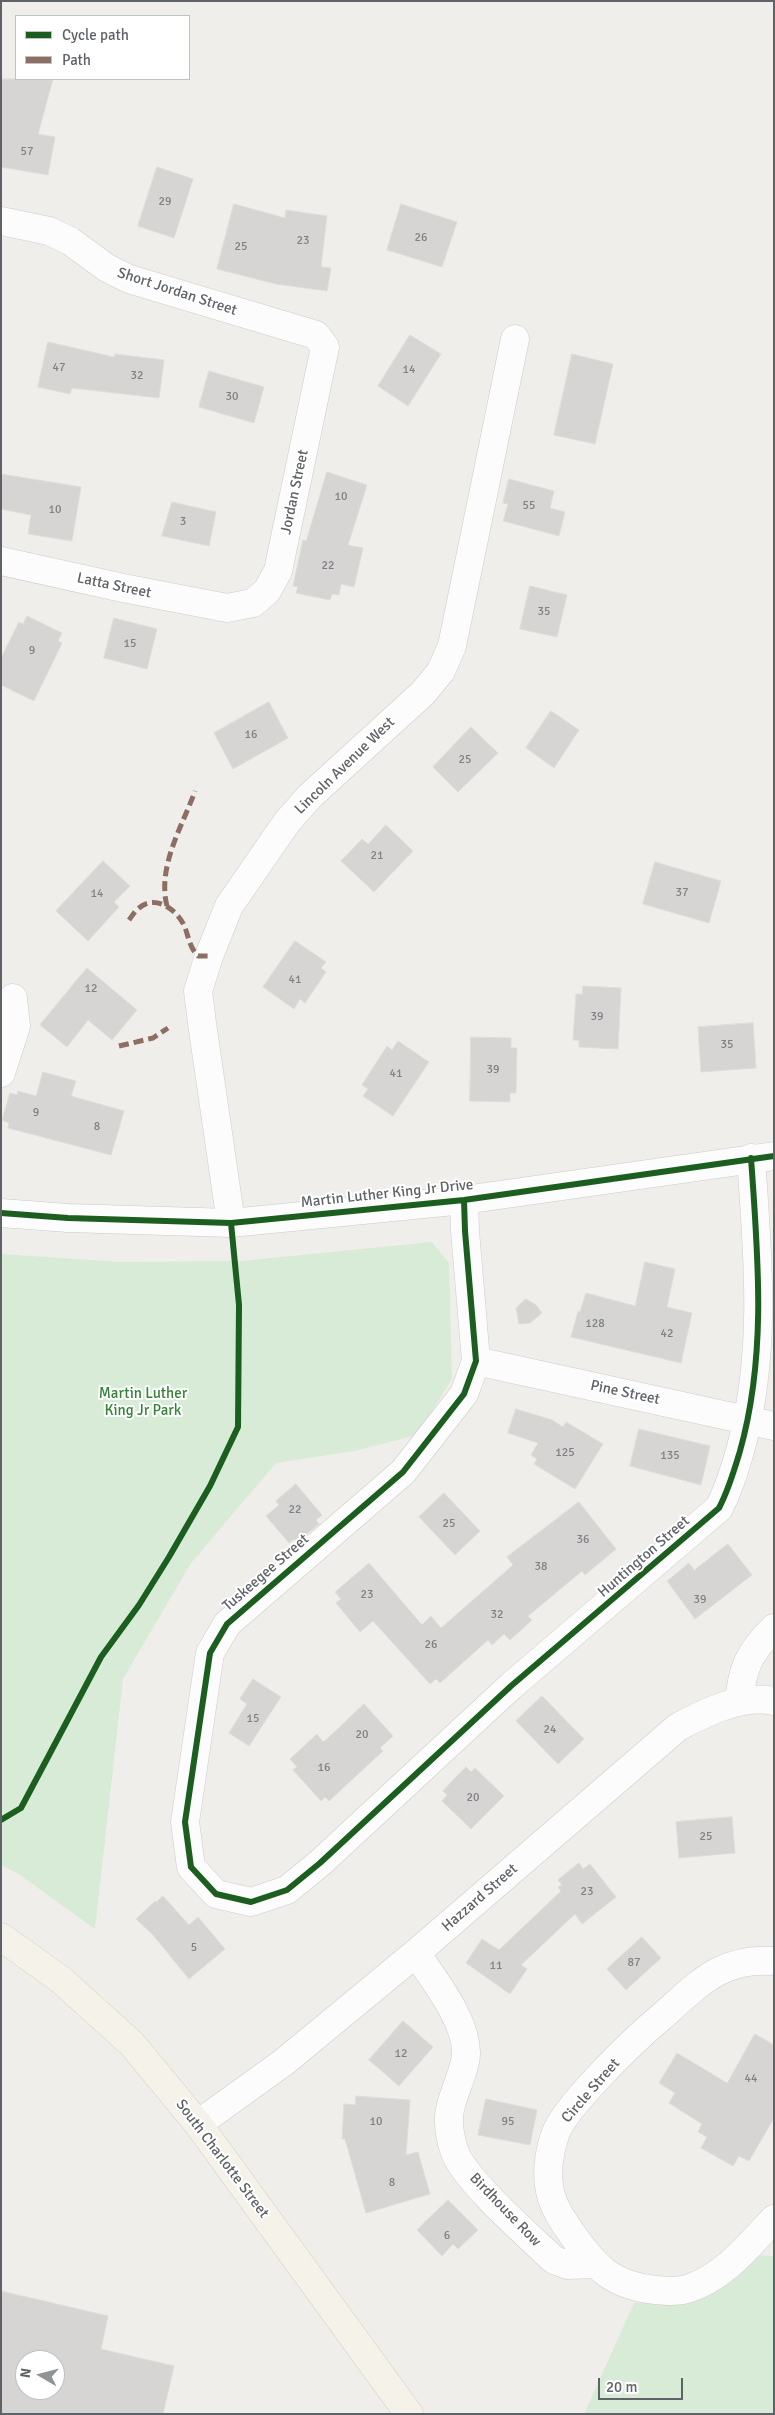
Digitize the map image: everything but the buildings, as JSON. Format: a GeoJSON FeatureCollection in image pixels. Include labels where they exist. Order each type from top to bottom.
{"type":"FeatureCollection","features":[{"type":"Feature","properties":{"kind":"main road","name":"South Charlotte Street"},"geometry":{"type":"LineString","coordinates":[[1,1937],[60,1979],[132,2044],[198,2124],[409,2414]]}},
{"type":"Feature","properties":{"kind":"street","name":"Short Jordan Street"},"geometry":{"type":"LineString","coordinates":[[1,221],[50,231],[70,241],[106,268],[129,279],[316,335],[325,347]]}},
{"type":"Feature","properties":{"kind":"street","name":"Lincoln Avenue West"},"geometry":{"type":"LineString","coordinates":[[231,1223],[198,990],[206,963],[229,906],[287,822],[310,796],[423,693],[441,671],[452,646],[515,338]]}},
{"type":"Feature","properties":{"kind":"street","name":"Jordan Street"},"geometry":{"type":"LineString","coordinates":[[227,608],[253,603],[267,592],[278,571],[325,347]]}},
{"type":"Feature","properties":{"kind":"street","name":"Latta Street"},"geometry":{"type":"LineString","coordinates":[[1,561],[123,588],[227,608]]}},
{"type":"Feature","properties":{"kind":"street"},"geometry":{"type":"LineString","coordinates":[[1,1073],[16,1026],[13,998]]}},
{"type":"Feature","properties":{"kind":"street","name":"Martin Luther King Jr Drive"},"geometry":{"type":"LineString","coordinates":[[1,1213],[68,1218],[231,1223],[464,1200],[762,1157]]}},
{"type":"Feature","properties":{"kind":"street","name":"Huntington Street"},"geometry":{"type":"LineString","coordinates":[[320,1863],[512,1686],[719,1508],[761,1423],[756,1364],[762,1157]]}},
{"type":"Feature","properties":{"kind":"street","name":"Tuskeegee Street"},"geometry":{"type":"LineString","coordinates":[[320,1863],[288,1890],[251,1902],[216,1894],[191,1867],[185,1822],[210,1653],[227,1624],[403,1472],[464,1394],[476,1361],[464,1200]]}},
{"type":"Feature","properties":{"kind":"street","name":"Pine Street"},"geometry":{"type":"LineString","coordinates":[[476,1361],[761,1423]]}},
{"type":"Feature","properties":{"kind":"street"},"geometry":{"type":"LineString","coordinates":[[739,1702],[744,1668],[756,1647],[774,1628]]}},
{"type":"Feature","properties":{"kind":"street","name":"Hazzard Street"},"geometry":{"type":"LineString","coordinates":[[198,2124],[284,2062],[416,1953],[678,1727],[711,1710],[739,1702],[774,1701]]}},
{"type":"Feature","properties":{"kind":"street","name":"Birdhouse Row"},"geometry":{"type":"LineString","coordinates":[[416,1953],[440,1987],[463,2030],[466,2060],[453,2095],[448,2120],[455,2152],[476,2183],[554,2260],[568,2265],[595,2264]]}},
{"type":"Feature","properties":{"kind":"street","name":"Circle Street"},"geometry":{"type":"LineString","coordinates":[[774,1961],[760,1960],[736,1963],[714,1973],[644,2031],[570,2111],[555,2134],[548,2166],[550,2192],[559,2216],[595,2264],[608,2275],[629,2285],[669,2291],[690,2288],[727,2267],[774,2219]]}},
{"type":"Feature","properties":{"kind":"green space","name":"Martin Luther King Jr Park"},"geometry":{"type":"Polygon","coordinates":[[[432,1242],[449,1263],[452,1379],[417,1435],[354,1451],[276,1463],[191,1563],[123,1679],[95,1929],[20,1875],[1,1865],[1,1254],[121,1262],[241,1261],[432,1242]]]}},
{"type":"Feature","properties":{"kind":"green space"},"geometry":{"type":"Polygon","coordinates":[[[750,2255],[774,2256],[774,2414],[584,2414],[634,2303],[685,2300],[750,2255]]]}},
{"type":"Feature","properties":{"kind":"marked path"},"geometry":{"type":"LineString","coordinates":[[167,906],[165,877],[168,862],[172,847],[195,791]]}},
{"type":"Feature","properties":{"kind":"marked path"},"geometry":{"type":"LineString","coordinates":[[129,920],[145,904],[152,902],[164,905],[176,914],[184,925],[195,953],[198,956],[209,956]]}},
{"type":"Feature","properties":{"kind":"marked path"},"geometry":{"type":"LineString","coordinates":[[119,1046],[153,1038],[168,1028]]}},
{"type":"Feature","properties":{"kind":"cycle path"},"geometry":{"type":"LineString","coordinates":[[1,1213],[68,1218],[231,1223],[464,1200],[774,1156]]}},
{"type":"Feature","properties":{"kind":"cycle path"},"geometry":{"type":"LineString","coordinates":[[464,1200],[476,1361],[464,1394],[403,1472],[227,1624],[210,1653],[185,1822],[191,1867],[216,1894],[251,1902],[287,1890],[320,1863],[511,1686],[719,1508],[740,1451],[749,1415],[754,1378],[757,1342],[758,1268],[751,1158]]}},
{"type":"Feature","properties":{"kind":"cycle path"},"geometry":{"type":"LineString","coordinates":[[1,1820],[21,1808],[101,1657],[139,1605],[169,1557],[210,1486],[238,1427],[239,1305],[231,1223]]}}]}
